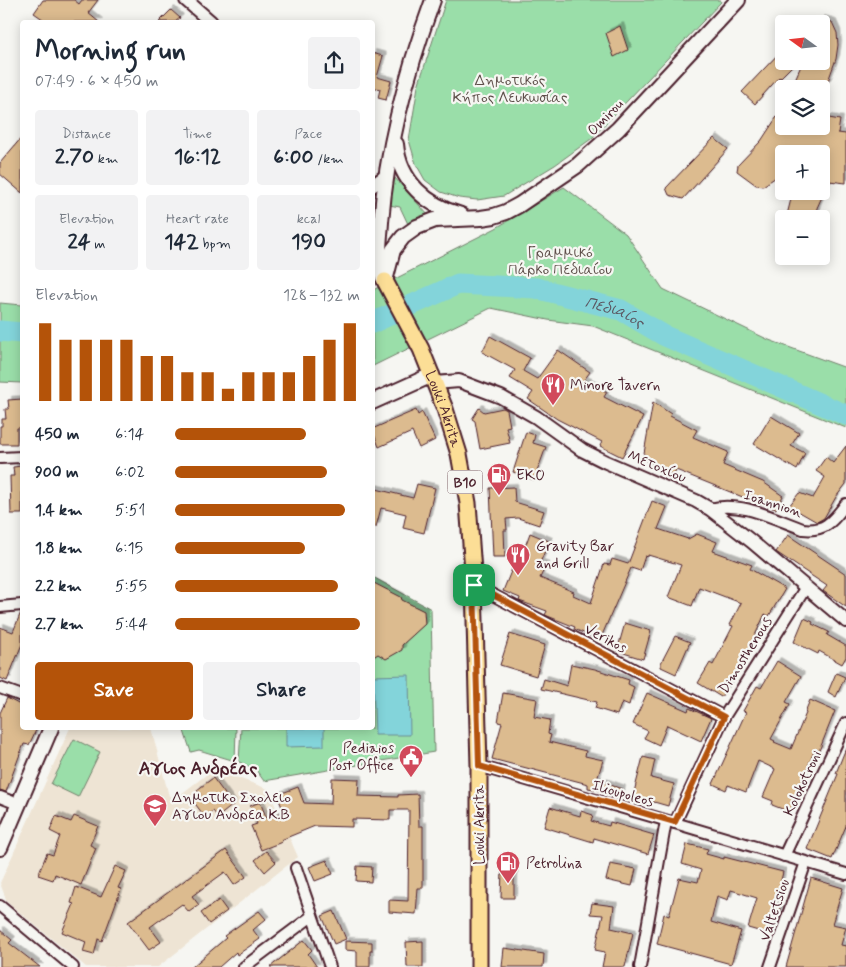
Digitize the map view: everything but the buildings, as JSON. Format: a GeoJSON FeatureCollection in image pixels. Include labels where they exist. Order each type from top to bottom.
{"type":"FeatureCollection","features":[{"type":"Feature","properties":{"kind":"main road","name":"Omirou"},"geometry":{"type":"LineString","coordinates":[[385,282],[393,250],[408,233],[435,220],[494,216],[506,212],[520,205],[578,165],[618,129],[738,0]]}},
{"type":"Feature","properties":{"kind":"main road"},"geometry":{"type":"LineString","coordinates":[[385,282],[380,264],[376,230],[395,131],[429,1]]}},
{"type":"Feature","properties":{"kind":"main road","name":"Omirou"},"geometry":{"type":"LineString","coordinates":[[395,131],[400,165],[405,176],[418,192],[441,208],[469,218]]}},
{"type":"Feature","properties":{"kind":"main road","name":"Louki Akrita"},"geometry":{"type":"LineString","coordinates":[[385,282],[421,349],[434,379],[453,430],[465,480],[470,518],[474,585],[479,766],[479,967]]}},
{"type":"Feature","properties":{"kind":"main road"},"geometry":{"type":"LineString","coordinates":[[375,401],[434,379]]}},
{"type":"Feature","properties":{"kind":"main road"},"geometry":{"type":"LineString","coordinates":[[0,848],[50,730]]}},
{"type":"Feature","properties":{"kind":"street"},"geometry":{"type":"LineString","coordinates":[[186,0],[209,20]]}},
{"type":"Feature","properties":{"kind":"street"},"geometry":{"type":"LineString","coordinates":[[375,184],[387,175]]}},
{"type":"Feature","properties":{"kind":"street","name":"Μετοχίου"},"geometry":{"type":"LineString","coordinates":[[434,379],[459,381],[502,396],[536,417],[582,450],[710,509],[846,621]]}},
{"type":"Feature","properties":{"kind":"street"},"geometry":{"type":"LineString","coordinates":[[0,458],[20,457]]}},
{"type":"Feature","properties":{"kind":"street","name":"Ioannion"},"geometry":{"type":"LineString","coordinates":[[710,509],[719,506],[737,507],[802,529],[811,530],[819,529],[832,521],[846,504]]}},
{"type":"Feature","properties":{"kind":"street","name":"Verikos"},"geometry":{"type":"LineString","coordinates":[[474,585],[724,717]]}},
{"type":"Feature","properties":{"kind":"street","name":"Dimosthenous"},"geometry":{"type":"LineString","coordinates":[[640,967],[670,822],[724,717],[806,587]]}},
{"type":"Feature","properties":{"kind":"street"},"geometry":{"type":"LineString","coordinates":[[0,606],[20,605]]}},
{"type":"Feature","properties":{"kind":"street"},"geometry":{"type":"LineString","coordinates":[[0,688],[20,695]]}},
{"type":"Feature","properties":{"kind":"street","name":"Kolokotroni"},"geometry":{"type":"LineString","coordinates":[[784,856],[846,723]]}},
{"type":"Feature","properties":{"kind":"street","name":"Ilioupoleos"},"geometry":{"type":"LineString","coordinates":[[479,766],[846,874]]}},
{"type":"Feature","properties":{"kind":"street"},"geometry":{"type":"LineString","coordinates":[[0,797],[18,804]]}},
{"type":"Feature","properties":{"kind":"street","name":"Valtetsiou"},"geometry":{"type":"LineString","coordinates":[[770,967],[806,862]]}},
{"type":"Feature","properties":{"kind":"street"},"geometry":{"type":"LineString","coordinates":[[296,868],[330,967]]}},
{"type":"Feature","properties":{"kind":"street"},"geometry":{"type":"LineString","coordinates":[[0,906],[73,967]]}},
{"type":"Feature","properties":{"kind":"street"},"geometry":{"type":"LineString","coordinates":[[244,967],[312,916]]}},
{"type":"Feature","properties":{"kind":"shaded area","name":"Δημοτικο Σχολειο Αγιου Ανδρεα Κ.Β"},"geometry":{"type":"Polygon","coordinates":[[[69,730],[152,730],[169,796],[177,797],[214,769],[268,789],[298,857],[158,967],[86,967],[7,902],[0,883],[69,730]]]}},
{"type":"Feature","properties":{"kind":"green space","name":"Δημοτικός Κήπος Λευκωσίας"},"geometry":{"type":"Polygon","coordinates":[[[446,0],[720,0],[721,2],[591,139],[555,165],[504,196],[477,200],[459,198],[441,192],[425,180],[416,164],[409,140],[418,86],[446,0]]]}},
{"type":"Feature","properties":{"kind":"green space"},"geometry":{"type":"Polygon","coordinates":[[[394,177],[429,216],[408,224],[400,207],[389,205],[392,178],[394,177]]]}},
{"type":"Feature","properties":{"kind":"green space","name":"Γραμμικό Πάρκο Πεδιαίου"},"geometry":{"type":"Polygon","coordinates":[[[564,187],[626,234],[663,289],[769,340],[846,368],[846,428],[593,326],[548,320],[491,308],[375,365],[375,289],[496,228],[564,187]]]}},
{"type":"Feature","properties":{"kind":"green space"},"geometry":{"type":"Polygon","coordinates":[[[0,303],[20,305],[20,383],[0,382],[0,303]]]}},
{"type":"Feature","properties":{"kind":"green space"},"geometry":{"type":"Polygon","coordinates":[[[375,578],[431,609],[434,752],[264,781],[256,770],[239,762],[241,730],[375,730],[375,578]]]}},
{"type":"Feature","properties":{"kind":"green space"},"geometry":{"type":"Polygon","coordinates":[[[184,730],[236,730],[235,761],[199,750],[191,752],[184,730]]]}},
{"type":"Feature","properties":{"kind":"green space"},"geometry":{"type":"Polygon","coordinates":[[[74,739],[100,752],[78,797],[51,784],[74,739]]]}},
{"type":"Feature","properties":{"kind":"water"},"geometry":{"type":"Polygon","coordinates":[[[409,675],[410,735],[375,735],[375,676],[409,675]]]}},
{"type":"Feature","properties":{"kind":"water"},"geometry":{"type":"Polygon","coordinates":[[[286,730],[324,730],[324,746],[286,747],[286,730]]]}},
{"type":"Feature","properties":{"kind":"waterway","name":"Πεδιαίος"},"geometry":{"type":"LineString","coordinates":[[375,322],[458,284],[536,288],[621,310],[665,336],[846,415]]}},
{"type":"Feature","properties":{"kind":"waterway","name":"Πεδιαίος"},"geometry":{"type":"LineString","coordinates":[[0,331],[20,333]]}},
{"type":"Feature","properties":{"kind":"place","name":"Minore Tavern"},"geometry":{"type":"Point","coordinates":[553,406]}},
{"type":"Feature","properties":{"kind":"place","name":"EKO"},"geometry":{"type":"Point","coordinates":[499,496]}},
{"type":"Feature","properties":{"kind":"place","name":"Gravity Bar and Grill"},"geometry":{"type":"Point","coordinates":[518,576]}},
{"type":"Feature","properties":{"kind":"place","name":"Pediaios Post Office"},"geometry":{"type":"Point","coordinates":[411,778]}},
{"type":"Feature","properties":{"kind":"place","name":"Δημοτικο Σχολειο Αγιου Ανδρεα Κ.Β"},"geometry":{"type":"Point","coordinates":[155,827]}},
{"type":"Feature","properties":{"kind":"place","name":"Petrolina"},"geometry":{"type":"Point","coordinates":[508,884]}},
{"type":"Feature","properties":{"kind":"district","name":"Αγιος Ανδρέας"},"geometry":{"type":"Point","coordinates":[198,768]}},
{"type":"Feature","properties":{"kind":"route"},"geometry":{"type":"LineString","coordinates":[[474,585],[724,717],[675,822],[666,821],[479,766],[474,585]]}}]}
